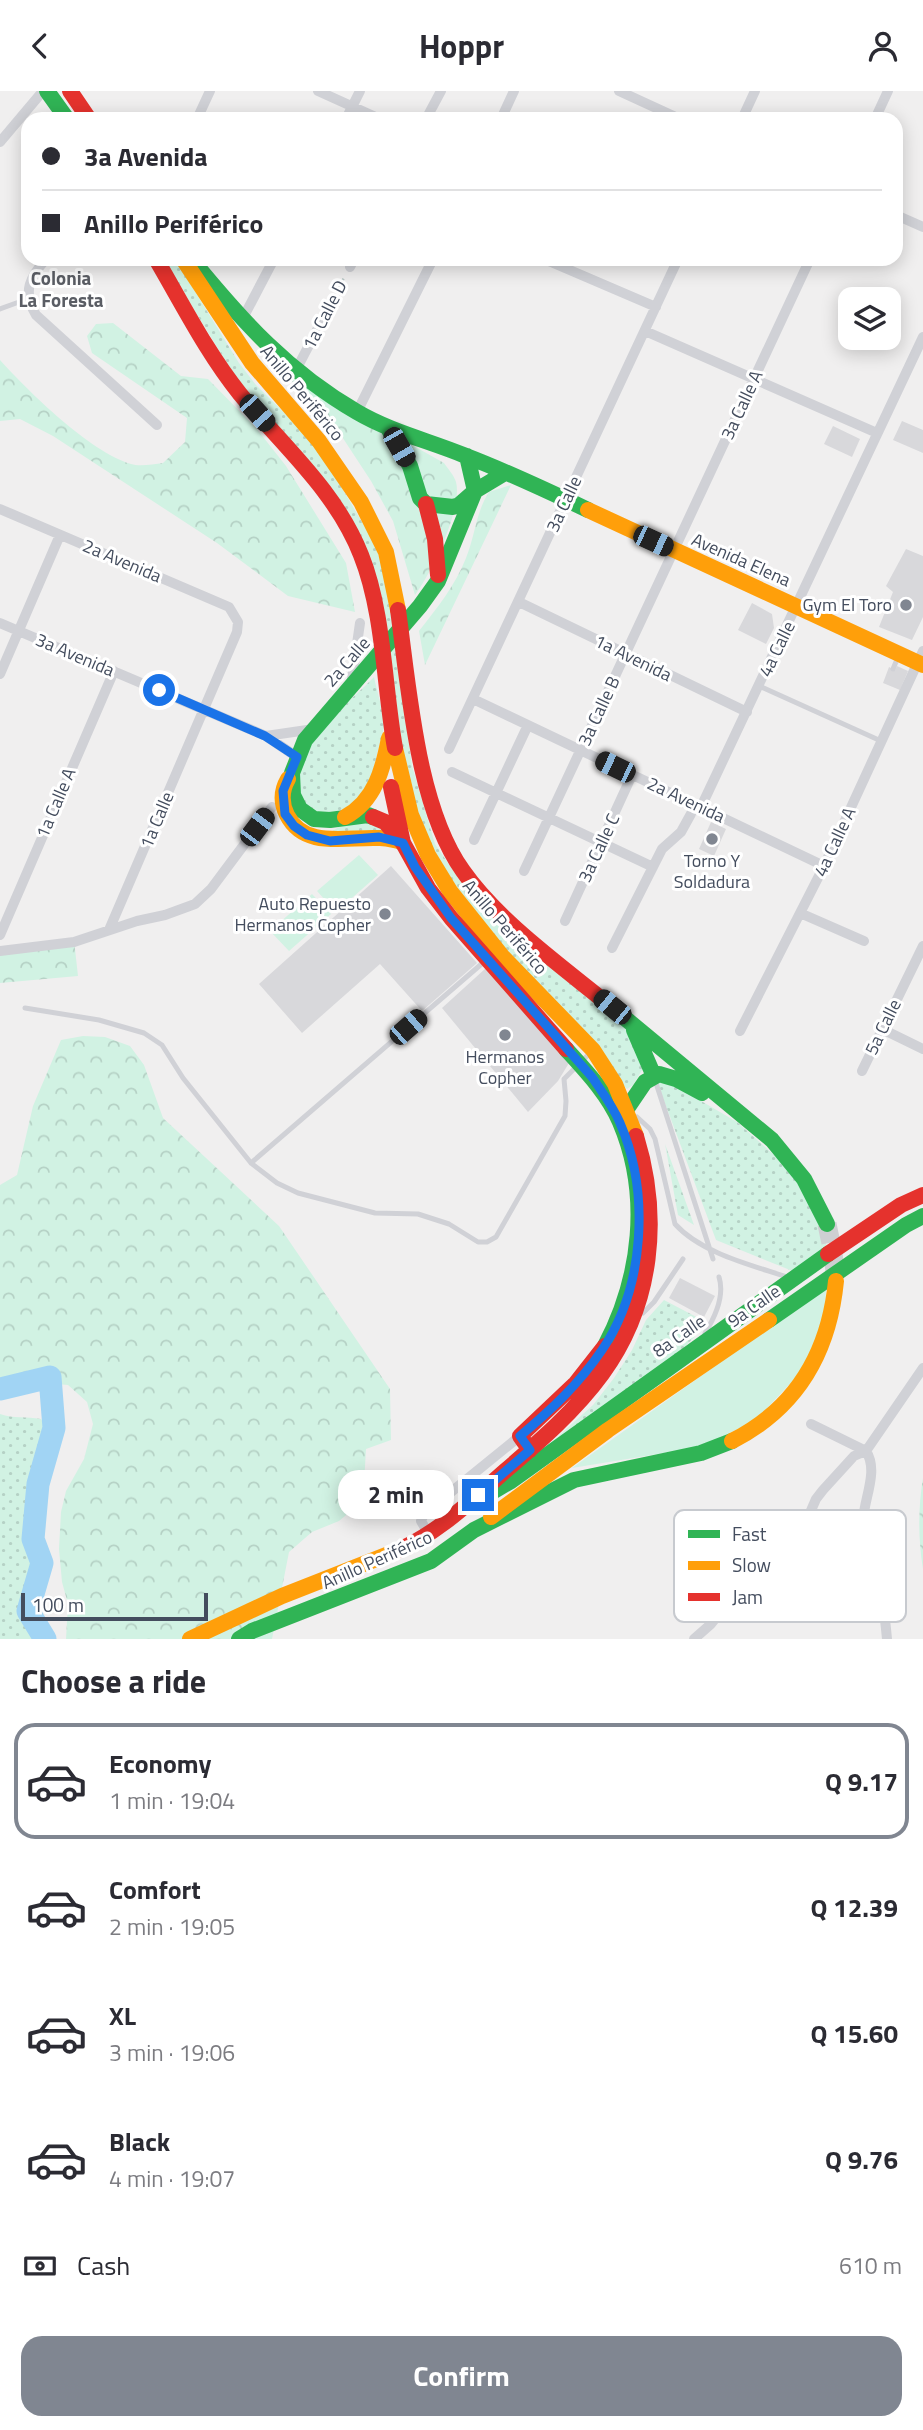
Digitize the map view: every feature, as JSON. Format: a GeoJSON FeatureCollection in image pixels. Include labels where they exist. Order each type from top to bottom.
{"type":"FeatureCollection","features":[{"type":"Feature","properties":{"kind":"main road"},"geometry":{"type":"LineString","coordinates":[[45,91],[62,112]]}},
{"type":"Feature","properties":{"kind":"main road"},"geometry":{"type":"LineString","coordinates":[[70,91],[84,112]]}},
{"type":"Feature","properties":{"kind":"main road","name":"Anillo Periférico"},"geometry":{"type":"LineString","coordinates":[[160,266],[225,373],[344,518],[361,554],[372,591],[399,774],[425,851],[450,895],[492,946],[593,1050],[612,1077],[628,1109],[642,1148],[651,1201],[651,1236],[647,1263],[629,1326],[614,1357],[562,1422],[458,1512],[415,1543],[243,1611],[190,1639]]}},
{"type":"Feature","properties":{"kind":"main road","name":"Anillo Periférico"},"geometry":{"type":"LineString","coordinates":[[187,266],[237,344],[320,442],[382,541],[393,579],[428,789],[438,823],[453,856],[479,892],[506,919],[772,1140],[796,1165],[814,1193],[827,1224]]}},
{"type":"Feature","properties":{"kind":"main road","name":"Avenida Elena"},"geometry":{"type":"LineString","coordinates":[[197,266],[274,352],[357,412],[388,428],[467,456],[567,500],[797,606],[896,662],[921,660]]}},
{"type":"Feature","properties":{"kind":"main road"},"geometry":{"type":"LineString","coordinates":[[388,428],[410,466],[420,498],[426,504],[435,539],[438,581]]}},
{"type":"Feature","properties":{"kind":"main road"},"geometry":{"type":"LineString","coordinates":[[410,466],[428,441]]}},
{"type":"Feature","properties":{"kind":"main road"},"geometry":{"type":"LineString","coordinates":[[467,456],[475,491]]}},
{"type":"Feature","properties":{"kind":"main road"},"geometry":{"type":"LineString","coordinates":[[426,504],[453,507],[460,505],[475,491],[505,473]]}},
{"type":"Feature","properties":{"kind":"main road","name":"2a Calle"},"geometry":{"type":"LineString","coordinates":[[403,843],[379,837],[330,841],[300,831],[285,814],[282,799],[284,784],[314,729],[420,606],[438,581],[475,491]]}},
{"type":"Feature","properties":{"kind":"main road"},"geometry":{"type":"LineString","coordinates":[[345,817],[361,808],[374,787],[383,764],[392,726]]}},
{"type":"Feature","properties":{"kind":"main road"},"geometry":{"type":"LineString","coordinates":[[392,726],[390,782],[403,843]]}},
{"type":"Feature","properties":{"kind":"main road"},"geometry":{"type":"LineString","coordinates":[[294,765],[293,795],[304,814],[325,820],[362,815],[376,817],[403,843]]}},
{"type":"Feature","properties":{"kind":"main road","name":"Anillo Periférico"},"geometry":{"type":"LineString","coordinates":[[403,843],[428,888],[451,918],[579,1062],[611,1105],[626,1139],[638,1207],[635,1257],[623,1310],[603,1349],[572,1389],[520,1436]]}},
{"type":"Feature","properties":{"kind":"main road"},"geometry":{"type":"LineString","coordinates":[[629,1022],[653,1074]]}},
{"type":"Feature","properties":{"kind":"main road"},"geometry":{"type":"LineString","coordinates":[[628,1109],[641,1083],[653,1074],[665,1073],[739,1113]]}},
{"type":"Feature","properties":{"kind":"main road","name":"8a Calle"},"geometry":{"type":"LineString","coordinates":[[458,1512],[511,1481],[859,1231],[923,1195]]}},
{"type":"Feature","properties":{"kind":"main road","name":"9a Calle"},"geometry":{"type":"LineString","coordinates":[[474,1530],[608,1430],[906,1224],[923,1216]]}},
{"type":"Feature","properties":{"kind":"main road","name":"Anillo Periférico"},"geometry":{"type":"LineString","coordinates":[[239,1639],[253,1631],[430,1561],[474,1530],[574,1480],[701,1453],[753,1430],[776,1412],[813,1366],[826,1336],[833,1310],[836,1281]]}},
{"type":"Feature","properties":{"kind":"main road"},"geometry":{"type":"LineString","coordinates":[[520,1436],[530,1450]]}},
{"type":"Feature","properties":{"kind":"street"},"geometry":{"type":"LineString","coordinates":[[26,112],[45,91]]}},
{"type":"Feature","properties":{"kind":"street"},"geometry":{"type":"LineString","coordinates":[[200,112],[210,91]]}},
{"type":"Feature","properties":{"kind":"street"},"geometry":{"type":"LineString","coordinates":[[318,91],[364,112]]}},
{"type":"Feature","properties":{"kind":"street"},"geometry":{"type":"LineString","coordinates":[[350,112],[360,91]]}},
{"type":"Feature","properties":{"kind":"street"},"geometry":{"type":"LineString","coordinates":[[430,112],[440,91]]}},
{"type":"Feature","properties":{"kind":"street"},"geometry":{"type":"LineString","coordinates":[[504,112],[514,91]]}},
{"type":"Feature","properties":{"kind":"street"},"geometry":{"type":"LineString","coordinates":[[620,91],[665,112]]}},
{"type":"Feature","properties":{"kind":"street"},"geometry":{"type":"LineString","coordinates":[[740,91],[754,94],[745,112]]}},
{"type":"Feature","properties":{"kind":"street"},"geometry":{"type":"LineString","coordinates":[[878,112],[888,91]]}},
{"type":"Feature","properties":{"kind":"street"},"geometry":{"type":"LineString","coordinates":[[0,142],[21,118]]}},
{"type":"Feature","properties":{"kind":"street"},"geometry":{"type":"LineString","coordinates":[[903,218],[923,227]]}},
{"type":"Feature","properties":{"kind":"street"},"geometry":{"type":"LineString","coordinates":[[40,266],[33,275],[28,294],[29,303],[42,321],[157,425]]}},
{"type":"Feature","properties":{"kind":"street"},"geometry":{"type":"LineString","coordinates":[[243,320],[270,266]]}},
{"type":"Feature","properties":{"kind":"street"},"geometry":{"type":"LineString","coordinates":[[357,412],[430,266]]}},
{"type":"Feature","properties":{"kind":"street"},"geometry":{"type":"LineString","coordinates":[[560,266],[656,307]]}},
{"type":"Feature","properties":{"kind":"street","name":"3a Calle"},"geometry":{"type":"LineString","coordinates":[[449,749],[675,266]]}},
{"type":"Feature","properties":{"kind":"street","name":"3a Calle A"},"geometry":{"type":"LineString","coordinates":[[675,551],[807,266]]}},
{"type":"Feature","properties":{"kind":"street","name":"1a Calle D"},"geometry":{"type":"LineString","coordinates":[[296,370],[329,307]]}},
{"type":"Feature","properties":{"kind":"street"},"geometry":{"type":"LineString","coordinates":[[645,331],[877,433]]}},
{"type":"Feature","properties":{"kind":"street","name":"4a Calle"},"geometry":{"type":"LineString","coordinates":[[612,948],[668,842],[681,832],[692,812],[701,807],[923,337]]}},
{"type":"Feature","properties":{"kind":"street","name":"2a Avenida"},"geometry":{"type":"LineString","coordinates":[[0,509],[229,607],[238,622]]}},
{"type":"Feature","properties":{"kind":"street"},"geometry":{"type":"LineString","coordinates":[[0,674],[60,535]]}},
{"type":"Feature","properties":{"kind":"street","name":"3a Calle B"},"geometry":{"type":"LineString","coordinates":[[524,871],[675,551]]}},
{"type":"Feature","properties":{"kind":"street","name":"1a Avenida"},"geometry":{"type":"LineString","coordinates":[[519,602],[747,712]]}},
{"type":"Feature","properties":{"kind":"street","name":"1a Calle"},"geometry":{"type":"LineString","coordinates":[[109,930],[205,710],[237,632],[238,622]]}},
{"type":"Feature","properties":{"kind":"street","name":"3a Avenida"},"geometry":{"type":"LineString","coordinates":[[0,623],[265,736],[294,765]]}},
{"type":"Feature","properties":{"kind":"street"},"geometry":{"type":"LineString","coordinates":[[356,682],[360,624]]}},
{"type":"Feature","properties":{"kind":"street","name":"4a Calle A"},"geometry":{"type":"LineString","coordinates":[[740,1031],[824,866],[882,741],[903,687],[921,660]]}},
{"type":"Feature","properties":{"kind":"street","name":"1a Calle A"},"geometry":{"type":"LineString","coordinates":[[0,935],[114,671]]}},
{"type":"Feature","properties":{"kind":"street","name":"2a Avenida"},"geometry":{"type":"LineString","coordinates":[[473,699],[824,866]]}},
{"type":"Feature","properties":{"kind":"street"},"geometry":{"type":"LineString","coordinates":[[474,840],[528,725]]}},
{"type":"Feature","properties":{"kind":"street"},"geometry":{"type":"LineString","coordinates":[[265,736],[314,729]]}},
{"type":"Feature","properties":{"kind":"street"},"geometry":{"type":"LineString","coordinates":[[452,772],[653,867]]}},
{"type":"Feature","properties":{"kind":"street","name":"3a Calle C"},"geometry":{"type":"LineString","coordinates":[[565,921],[632,775]]}},
{"type":"Feature","properties":{"kind":"street"},"geometry":{"type":"LineString","coordinates":[[0,951],[74,942],[195,904],[211,889],[272,807]]}},
{"type":"Feature","properties":{"kind":"street"},"geometry":{"type":"LineString","coordinates":[[800,913],[864,941]]}},
{"type":"Feature","properties":{"kind":"street","name":"5a Calle"},"geometry":{"type":"LineString","coordinates":[[862,1071],[923,946]]}},
{"type":"Feature","properties":{"kind":"street"},"geometry":{"type":"LineString","coordinates":[[882,1029],[923,1049]]}},
{"type":"Feature","properties":{"kind":"street"},"geometry":{"type":"LineString","coordinates":[[811,1510],[823,1490],[854,1457],[866,1451],[923,1368]]}},
{"type":"Feature","properties":{"kind":"street"},"geometry":{"type":"LineString","coordinates":[[811,1424],[866,1451],[872,1462],[872,1472],[864,1510]]}},
{"type":"Feature","properties":{"kind":"street","name":"Anillo Periférico"},"geometry":{"type":"LineString","coordinates":[[428,1533],[421,1521],[425,1514],[520,1436]]}},
{"type":"Feature","properties":{"kind":"street"},"geometry":{"type":"LineString","coordinates":[[694,1639],[713,1622]]}},
{"type":"Feature","properties":{"kind":"lane"},"geometry":{"type":"LineString","coordinates":[[0,309],[19,302],[28,294]]}},
{"type":"Feature","properties":{"kind":"lane"},"geometry":{"type":"LineString","coordinates":[[759,686],[882,741]]}},
{"type":"Feature","properties":{"kind":"lane"},"geometry":{"type":"LineString","coordinates":[[251,1163],[487,959]]}},
{"type":"Feature","properties":{"kind":"lane"},"geometry":{"type":"LineString","coordinates":[[25,1008],[99,1020],[144,1033],[162,1045],[183,1078],[251,1163],[277,1183],[298,1193],[374,1213],[418,1214],[449,1224],[478,1242],[488,1242],[496,1237],[565,1116],[564,1079],[593,1050]]}},
{"type":"Feature","properties":{"kind":"lane"},"geometry":{"type":"LineString","coordinates":[[653,1074],[713,1259]]}},
{"type":"Feature","properties":{"kind":"lane"},"geometry":{"type":"LineString","coordinates":[[628,1109],[650,1129],[655,1139],[675,1224],[691,1238],[732,1259],[793,1279]]}},
{"type":"Feature","properties":{"kind":"lane"},"geometry":{"type":"LineString","coordinates":[[688,1246],[691,1238]]}},
{"type":"Feature","properties":{"kind":"lane"},"geometry":{"type":"LineString","coordinates":[[629,1326],[654,1302],[683,1259]]}},
{"type":"Feature","properties":{"kind":"lane"},"geometry":{"type":"LineString","coordinates":[[698,1346],[718,1306],[722,1286],[719,1277]]}},
{"type":"Feature","properties":{"kind":"path","name":"1a Calle D"},"geometry":{"type":"LineString","coordinates":[[329,307],[350,266]]}},
{"type":"Feature","properties":{"kind":"green space"},"geometry":{"type":"Polygon","coordinates":[[[167,266],[179,266],[239,363],[256,385],[316,444],[375,544],[388,585],[412,766],[435,844],[465,888],[624,1026],[645,1065],[633,1085],[627,1089],[487,930],[429,847],[405,770],[366,551],[244,391],[167,266]]]}},
{"type":"Feature","properties":{"kind":"green space"},"geometry":{"type":"Polygon","coordinates":[[[113,323],[181,376],[208,379],[256,428],[286,466],[346,563],[355,612],[288,596],[217,543],[53,436],[20,419],[0,421],[0,360],[44,404],[97,447],[131,464],[163,463],[185,442],[187,418],[92,353],[87,336],[96,324],[113,323]]]}},
{"type":"Feature","properties":{"kind":"green space"},"geometry":{"type":"Polygon","coordinates":[[[282,372],[444,463],[454,477],[457,493],[450,524],[437,557],[415,595],[393,521],[371,481],[333,423],[282,372]]]}},
{"type":"Feature","properties":{"kind":"green space"},"geometry":{"type":"Polygon","coordinates":[[[511,485],[425,665],[419,631],[457,578],[489,492],[511,485]]]}},
{"type":"Feature","properties":{"kind":"green space"},"geometry":{"type":"Polygon","coordinates":[[[374,677],[384,727],[367,786],[359,798],[348,807],[334,812],[312,810],[302,800],[299,789],[307,753],[328,722],[374,677]]]}},
{"type":"Feature","properties":{"kind":"green space"},"geometry":{"type":"Polygon","coordinates":[[[367,821],[389,833],[324,833],[343,824],[367,821]]]}},
{"type":"Feature","properties":{"kind":"green space"},"geometry":{"type":"Polygon","coordinates":[[[359,855],[378,875],[336,912],[317,891],[359,855]]]}},
{"type":"Feature","properties":{"kind":"green space"},"geometry":{"type":"Polygon","coordinates":[[[312,894],[331,914],[289,951],[270,931],[312,894]]]}},
{"type":"Feature","properties":{"kind":"green space"},"geometry":{"type":"Polygon","coordinates":[[[74,940],[78,976],[0,983],[0,951],[74,940]]]}},
{"type":"Feature","properties":{"kind":"green space"},"geometry":{"type":"Polygon","coordinates":[[[83,1036],[105,1037],[130,1046],[144,1065],[163,1118],[279,1226],[390,1389],[391,1440],[366,1449],[363,1501],[339,1521],[312,1532],[289,1552],[272,1639],[66,1639],[68,1604],[62,1582],[59,1549],[61,1512],[66,1491],[84,1459],[93,1424],[87,1402],[68,1385],[33,1382],[0,1389],[0,1185],[17,1175],[33,1106],[61,1040],[83,1036]]]}},
{"type":"Feature","properties":{"kind":"green space"},"geometry":{"type":"Polygon","coordinates":[[[662,1078],[737,1122],[793,1172],[820,1219],[827,1248],[795,1272],[716,1240],[657,1082],[662,1078]]]}},
{"type":"Feature","properties":{"kind":"green space"},"geometry":{"type":"Polygon","coordinates":[[[665,1144],[694,1225],[678,1215],[665,1144]]]}},
{"type":"Feature","properties":{"kind":"green space"},"geometry":{"type":"Polygon","coordinates":[[[826,1287],[825,1318],[803,1370],[756,1420],[701,1447],[572,1468],[826,1287]]]}},
{"type":"Feature","properties":{"kind":"green space"},"geometry":{"type":"Polygon","coordinates":[[[664,1300],[706,1322],[672,1360],[545,1448],[593,1405],[632,1350],[646,1320],[664,1300]]]}},
{"type":"Feature","properties":{"kind":"green space"},"geometry":{"type":"Polygon","coordinates":[[[0,1414],[41,1419],[52,1438],[54,1458],[31,1538],[31,1617],[40,1639],[0,1639],[0,1414]]]}},
{"type":"Feature","properties":{"kind":"green space"},"geometry":{"type":"Polygon","coordinates":[[[923,1478],[923,1569],[919,1523],[923,1478]]]}},
{"type":"Feature","properties":{"kind":"building"},"geometry":{"type":"Polygon","coordinates":[[[902,421],[923,430],[923,453],[893,440],[902,421]]]}},
{"type":"Feature","properties":{"kind":"building"},"geometry":{"type":"Polygon","coordinates":[[[833,426],[860,439],[852,457],[824,444],[833,426]]]}},
{"type":"Feature","properties":{"kind":"building","name":"Gym El Toro"},"geometry":{"type":"Polygon","coordinates":[[[906,549],[923,556],[923,617],[912,640],[879,627],[893,592],[886,586],[906,549]]]}},
{"type":"Feature","properties":{"kind":"building"},"geometry":{"type":"Polygon","coordinates":[[[752,603],[772,614],[774,628],[766,644],[738,630],[752,603]]]}},
{"type":"Feature","properties":{"kind":"building"},"geometry":{"type":"Polygon","coordinates":[[[897,666],[908,671],[900,690],[883,683],[889,667],[895,670],[897,666]]]}},
{"type":"Feature","properties":{"kind":"building","name":"Torno Y Soldadura"},"geometry":{"type":"Polygon","coordinates":[[[711,822],[726,829],[714,856],[699,849],[711,822]]]}},
{"type":"Feature","properties":{"kind":"building","name":"Auto Repuesto Hermanos Copher"},"geometry":{"type":"Polygon","coordinates":[[[391,866],[477,963],[422,1011],[380,964],[302,1033],[259,984],[391,866]]]}},
{"type":"Feature","properties":{"kind":"building","name":"Hermanos Copher"},"geometry":{"type":"Polygon","coordinates":[[[486,968],[569,1063],[558,1081],[528,1112],[442,1008],[486,968]]]}},
{"type":"Feature","properties":{"kind":"building"},"geometry":{"type":"Polygon","coordinates":[[[680,1278],[715,1296],[704,1317],[669,1298],[680,1278]]]}},
{"type":"Feature","properties":{"kind":"waterway"},"geometry":{"type":"LineString","coordinates":[[0,1389],[50,1377],[54,1428],[38,1484],[33,1539],[42,1563],[28,1611],[45,1639]]}},
{"type":"Feature","properties":{"kind":"tunnel"},"geometry":{"type":"LineString","coordinates":[[827,1224],[836,1281]]}},
{"type":"Feature","properties":{"kind":"traffic: fast"},"geometry":{"type":"LineString","coordinates":[[47,91],[62,112]]}},
{"type":"Feature","properties":{"kind":"traffic: fast"},"geometry":{"type":"LineString","coordinates":[[197,266],[268,344],[332,397],[383,425],[497,469],[588,510]]}},
{"type":"Feature","properties":{"kind":"traffic: fast"},"geometry":{"type":"LineString","coordinates":[[388,428],[410,466],[420,498],[426,504],[453,507],[459,505],[475,491],[505,473]]}},
{"type":"Feature","properties":{"kind":"traffic: fast"},"geometry":{"type":"LineString","coordinates":[[373,817],[368,815],[330,820],[314,819],[300,809],[293,795],[292,773],[305,740],[420,606],[438,581],[475,491],[467,456]]}},
{"type":"Feature","properties":{"kind":"traffic: fast"},"geometry":{"type":"LineString","coordinates":[[620,1014],[772,1140],[804,1179],[827,1224]]}},
{"type":"Feature","properties":{"kind":"traffic: fast"},"geometry":{"type":"LineString","coordinates":[[634,1030],[653,1074]]}},
{"type":"Feature","properties":{"kind":"traffic: fast"},"geometry":{"type":"LineString","coordinates":[[566,1049],[596,1083],[615,1112],[630,1150],[636,1178],[638,1236],[634,1264],[627,1293],[605,1346]]}},
{"type":"Feature","properties":{"kind":"traffic: fast"},"geometry":{"type":"LineString","coordinates":[[628,1107],[645,1082],[659,1074],[676,1079],[702,1093]]}},
{"type":"Feature","properties":{"kind":"traffic: fast"},"geometry":{"type":"LineString","coordinates":[[769,1320],[923,1216]]}},
{"type":"Feature","properties":{"kind":"traffic: fast"},"geometry":{"type":"LineString","coordinates":[[482,1498],[511,1481],[828,1254]]}},
{"type":"Feature","properties":{"kind":"traffic: fast"},"geometry":{"type":"LineString","coordinates":[[239,1639],[252,1631],[431,1561],[474,1530],[574,1480],[701,1453],[732,1441]]}},
{"type":"Feature","properties":{"kind":"traffic: slow"},"geometry":{"type":"LineString","coordinates":[[188,266],[252,363],[319,441],[361,502],[386,552],[398,610]]}},
{"type":"Feature","properties":{"kind":"traffic: slow"},"geometry":{"type":"LineString","coordinates":[[588,510],[923,665]]}},
{"type":"Feature","properties":{"kind":"traffic: slow"},"geometry":{"type":"LineString","coordinates":[[345,817],[371,793],[384,761],[389,738]]}},
{"type":"Feature","properties":{"kind":"traffic: slow"},"geometry":{"type":"LineString","coordinates":[[395,748],[411,815],[428,855],[450,891],[502,956],[593,1050],[615,1084],[636,1136]]}},
{"type":"Feature","properties":{"kind":"traffic: slow"},"geometry":{"type":"LineString","coordinates":[[288,779],[283,793],[285,811],[297,828],[309,835],[324,839],[389,839],[403,843]]}},
{"type":"Feature","properties":{"kind":"traffic: slow"},"geometry":{"type":"LineString","coordinates":[[732,1441],[775,1412],[792,1395],[806,1375],[826,1331],[836,1281]]}},
{"type":"Feature","properties":{"kind":"traffic: slow"},"geometry":{"type":"LineString","coordinates":[[491,1517],[608,1430],[769,1320]]}},
{"type":"Feature","properties":{"kind":"traffic: slow"},"geometry":{"type":"LineString","coordinates":[[190,1639],[282,1596],[394,1552]]}},
{"type":"Feature","properties":{"kind":"traffic: jam"},"geometry":{"type":"LineString","coordinates":[[70,91],[84,112]]}},
{"type":"Feature","properties":{"kind":"traffic: jam"},"geometry":{"type":"LineString","coordinates":[[160,266],[228,378],[323,490],[350,532],[369,577],[395,748]]}},
{"type":"Feature","properties":{"kind":"traffic: jam"},"geometry":{"type":"LineString","coordinates":[[426,504],[435,539],[438,575]]}},
{"type":"Feature","properties":{"kind":"traffic: jam"},"geometry":{"type":"LineString","coordinates":[[398,610],[417,746],[425,781],[447,845],[478,891],[496,910],[620,1014]]}},
{"type":"Feature","properties":{"kind":"traffic: jam"},"geometry":{"type":"LineString","coordinates":[[391,787],[403,843]]}},
{"type":"Feature","properties":{"kind":"traffic: jam"},"geometry":{"type":"LineString","coordinates":[[373,817],[385,822],[403,843],[428,888],[451,918],[566,1049]]}},
{"type":"Feature","properties":{"kind":"traffic: jam"},"geometry":{"type":"LineString","coordinates":[[394,1552],[424,1536],[452,1516],[544,1437],[592,1388],[619,1347],[642,1289],[648,1259],[648,1198],[636,1136]]}},
{"type":"Feature","properties":{"kind":"traffic: jam"},"geometry":{"type":"LineString","coordinates":[[828,1254],[901,1205],[923,1195]]}},
{"type":"Feature","properties":{"kind":"traffic: jam"},"geometry":{"type":"LineString","coordinates":[[530,1450],[520,1436],[576,1383],[605,1346]]}},
{"type":"Feature","properties":{"kind":"place","name":"Gym El Toro"},"geometry":{"type":"Point","coordinates":[906,605]}},
{"type":"Feature","properties":{"kind":"place","name":"Torno Y Soldadura"},"geometry":{"type":"Point","coordinates":[712,839]}},
{"type":"Feature","properties":{"kind":"place","name":"Auto Repuesto Hermanos Copher"},"geometry":{"type":"Point","coordinates":[385,914]}},
{"type":"Feature","properties":{"kind":"place","name":"Hermanos Copher"},"geometry":{"type":"Point","coordinates":[505,1035]}},
{"type":"Feature","properties":{"kind":"district","name":"Colonia La Foresta"},"geometry":{"type":"Point","coordinates":[61,289]}},
{"type":"Feature","properties":{"kind":"route"},"geometry":{"type":"LineString","coordinates":[[159,690],[265,736],[297,757],[292,773],[284,784],[282,799],[285,814],[300,831],[330,841],[379,837],[403,843],[428,888],[451,918],[592,1077],[620,1123],[630,1153],[638,1207],[635,1257],[623,1310],[603,1349],[572,1389],[520,1436],[530,1450],[478,1495]]}}]}
